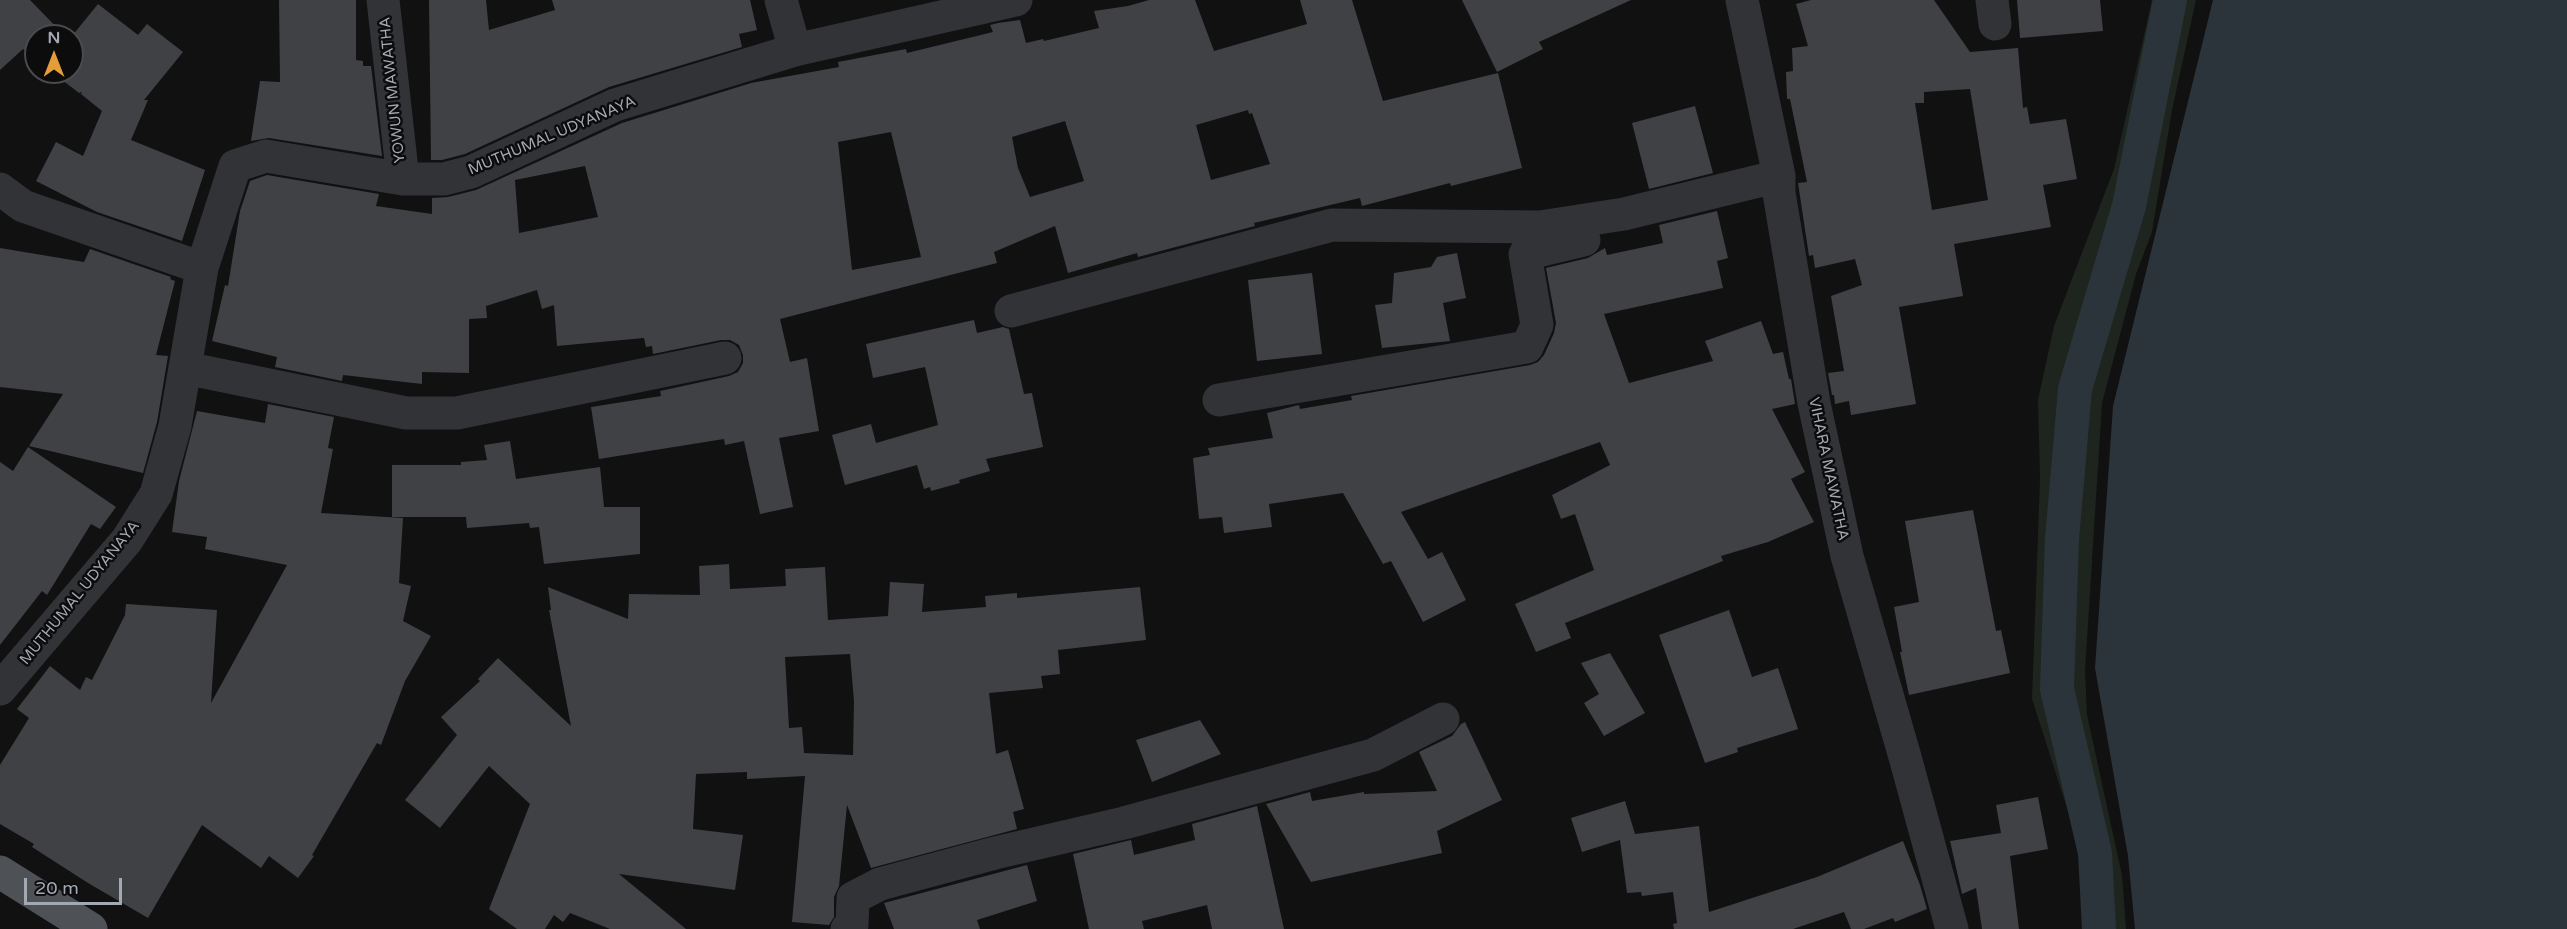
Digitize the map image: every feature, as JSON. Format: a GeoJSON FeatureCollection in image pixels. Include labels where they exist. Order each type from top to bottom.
{"type":"FeatureCollection","features":[{"type":"Feature","properties":{"kind":"main road"},"geometry":{"type":"LineString","coordinates":[[0,872],[92,929]]}},
{"type":"Feature","properties":{"kind":"street","name":"YOWUN MAWATHA"},"geometry":{"type":"LineString","coordinates":[[383,0],[404,179]]}},
{"type":"Feature","properties":{"kind":"street"},"geometry":{"type":"LineString","coordinates":[[781,0],[795,50]]}},
{"type":"Feature","properties":{"kind":"street","name":"MUTHUMAL UDYANAYA"},"geometry":{"type":"LineString","coordinates":[[0,689],[127,540],[156,494],[175,426],[202,268],[236,166],[266,156],[404,179],[444,179],[471,172],[615,105],[795,50],[1016,0]]}},
{"type":"Feature","properties":{"kind":"street","name":"VIHARA MAWATHA"},"geometry":{"type":"LineString","coordinates":[[1742,0],[1779,184],[1814,403],[1846,556],[1902,746],[1952,929]]}},
{"type":"Feature","properties":{"kind":"street"},"geometry":{"type":"LineString","coordinates":[[1011,311],[1332,225],[1540,227],[1624,214],[1779,184]]}},
{"type":"Feature","properties":{"kind":"street"},"geometry":{"type":"LineString","coordinates":[[1219,400],[1527,347],[1537,325],[1525,254],[1779,184]]}},
{"type":"Feature","properties":{"kind":"street"},"geometry":{"type":"LineString","coordinates":[[0,189],[23,206],[202,268]]}},
{"type":"Feature","properties":{"kind":"street"},"geometry":{"type":"LineString","coordinates":[[185,368],[406,412],[457,412],[725,358]]}},
{"type":"Feature","properties":{"kind":"street"},"geometry":{"type":"LineString","coordinates":[[851,928],[853,898],[880,884],[995,853],[1124,823],[1373,755],[1443,719]]}},
{"type":"Feature","properties":{"kind":"shaded area"},"geometry":{"type":"Polygon","coordinates":[[[2152,0],[2196,0],[2172,110],[2152,232],[2136,274],[2102,403],[2085,671],[2087,715],[2122,875],[2126,929],[2088,929],[2086,867],[2032,699],[2040,479],[2038,400],[2054,326],[2114,169],[2152,0]]]}},
{"type":"Feature","properties":{"kind":"shaded area"},"geometry":{"type":"Polygon","coordinates":[[[2213,0],[2567,0],[2567,929],[2135,929],[2128,856],[2095,668],[2113,406],[2213,0]]]}},
{"type":"Feature","properties":{"kind":"building"},"geometry":{"type":"Polygon","coordinates":[[[0,0],[30,0],[53,24],[24,24],[24,50],[0,70],[0,0]]]}},
{"type":"Feature","properties":{"kind":"building"},"geometry":{"type":"Polygon","coordinates":[[[279,0],[356,0],[356,60],[363,61],[363,66],[371,66],[382,156],[269,138],[251,141],[260,81],[280,82],[279,0]]]}},
{"type":"Feature","properties":{"kind":"building"},"geometry":{"type":"Polygon","coordinates":[[[429,0],[486,0],[489,30],[555,10],[552,0],[750,0],[757,30],[739,34],[742,47],[609,87],[465,154],[442,160],[431,160],[429,0]]]}},
{"type":"Feature","properties":{"kind":"building"},"geometry":{"type":"Polygon","coordinates":[[[1149,0],[1195,0],[1214,51],[1307,24],[1300,0],[1352,0],[1383,101],[1498,73],[1522,168],[1451,186],[1450,183],[1362,206],[1360,198],[1254,223],[1255,226],[1138,257],[1137,253],[1068,273],[1055,226],[994,252],[997,263],[780,319],[790,362],[807,358],[819,431],[779,438],[793,507],[760,514],[744,441],[725,445],[724,439],[599,459],[591,407],[661,396],[660,391],[738,372],[743,363],[743,355],[739,345],[730,340],[653,354],[652,346],[646,347],[644,338],[557,346],[554,305],[542,309],[537,290],[486,306],[487,318],[469,319],[469,373],[422,372],[422,384],[343,375],[342,381],[275,367],[277,357],[212,341],[225,285],[228,286],[240,211],[250,181],[267,175],[379,194],[376,206],[432,214],[432,198],[448,197],[476,190],[622,123],[751,83],[839,67],[838,62],[906,49],[907,53],[993,32],[990,25],[998,23],[1020,20],[1026,43],[1043,39],[1044,41],[1099,28],[1094,11],[1149,0]],[[1248,110],[1196,125],[1211,180],[1270,164],[1252,113],[1249,114],[1248,110]],[[1065,121],[1012,137],[1018,168],[1030,197],[1084,181],[1065,121]],[[891,132],[838,142],[852,270],[921,257],[891,132]],[[585,166],[515,180],[519,233],[598,217],[585,166]]]}},
{"type":"Feature","properties":{"kind":"building"},"geometry":{"type":"Polygon","coordinates":[[[1462,0],[1631,0],[1539,42],[1543,49],[1497,72],[1462,0]]]}},
{"type":"Feature","properties":{"kind":"building"},"geometry":{"type":"Polygon","coordinates":[[[1811,0],[1934,0],[1970,52],[2018,48],[2023,108],[2027,107],[2030,124],[2066,119],[2077,179],[2043,185],[2051,227],[1954,244],[1963,296],[1899,307],[1916,404],[1851,415],[1849,401],[1835,404],[1834,395],[1832,395],[1828,373],[1844,371],[1831,296],[1862,285],[1855,259],[1815,268],[1813,255],[1809,256],[1798,183],[1807,182],[1790,99],[1787,99],[1786,72],[1793,71],[1792,48],[1808,46],[1796,4],[1811,0]],[[1970,89],[1924,92],[1924,103],[1915,103],[1932,210],[1988,200],[1970,89]]]}},
{"type":"Feature","properties":{"kind":"building"},"geometry":{"type":"Polygon","coordinates":[[[2017,0],[2100,0],[2103,31],[2020,38],[2017,0]]]}},
{"type":"Feature","properties":{"kind":"building"},"geometry":{"type":"Polygon","coordinates":[[[98,4],[138,35],[147,24],[183,52],[144,100],[148,100],[131,140],[205,170],[182,241],[97,212],[36,181],[56,142],[83,156],[102,111],[81,94],[82,92],[79,93],[67,84],[84,84],[84,24],[82,24],[98,4]]]}},
{"type":"Feature","properties":{"kind":"building"},"geometry":{"type":"Polygon","coordinates":[[[1695,106],[1713,173],[1649,189],[1632,123],[1695,106]]]}},
{"type":"Feature","properties":{"kind":"building"},"geometry":{"type":"Polygon","coordinates":[[[1717,211],[1728,258],[1717,261],[1723,288],[1604,314],[1629,383],[1713,361],[1705,341],[1761,321],[1773,354],[1783,352],[1789,379],[1791,379],[1795,404],[1772,409],[1805,472],[1791,479],[1814,522],[1768,542],[1721,556],[1723,561],[1565,623],[1571,638],[1536,652],[1515,604],[1594,570],[1575,514],[1561,519],[1552,495],[1610,465],[1600,442],[1401,512],[1428,559],[1442,552],[1466,600],[1423,622],[1391,561],[1383,564],[1343,493],[1269,504],[1272,527],[1224,533],[1222,517],[1199,519],[1193,458],[1210,455],[1208,448],[1273,438],[1267,413],[1299,405],[1300,409],[1352,400],[1351,396],[1538,362],[1544,355],[1556,323],[1546,268],[1588,258],[1605,248],[1607,255],[1663,243],[1659,225],[1717,211]]]}},
{"type":"Feature","properties":{"kind":"building"},"geometry":{"type":"Polygon","coordinates":[[[0,248],[84,262],[90,249],[171,277],[170,279],[175,281],[156,355],[168,356],[157,422],[143,473],[29,446],[63,394],[0,387],[0,248]]]}},
{"type":"Feature","properties":{"kind":"building"},"geometry":{"type":"Polygon","coordinates":[[[1457,253],[1466,298],[1443,303],[1450,341],[1382,348],[1375,305],[1392,303],[1394,273],[1431,267],[1437,257],[1457,253]]]}},
{"type":"Feature","properties":{"kind":"building"},"geometry":{"type":"Polygon","coordinates":[[[1312,273],[1322,354],[1257,361],[1248,280],[1312,273]]]}},
{"type":"Feature","properties":{"kind":"building"},"geometry":{"type":"Polygon","coordinates":[[[974,320],[977,333],[1003,327],[1009,329],[1024,394],[1032,393],[1043,447],[986,459],[990,471],[931,491],[930,487],[924,489],[917,465],[845,485],[832,435],[871,424],[876,443],[938,425],[925,367],[873,378],[866,344],[974,320]]]}},
{"type":"Feature","properties":{"kind":"building"},"geometry":{"type":"Polygon","coordinates":[[[268,404],[334,417],[328,448],[333,449],[321,513],[403,518],[399,583],[411,586],[403,621],[431,636],[405,681],[381,745],[377,743],[312,855],[314,856],[298,878],[269,856],[261,868],[202,825],[148,918],[88,883],[32,847],[34,844],[0,824],[0,765],[29,718],[17,709],[50,666],[80,690],[86,677],[92,680],[125,615],[126,604],[217,610],[211,703],[287,565],[205,549],[207,537],[172,532],[179,481],[197,411],[265,423],[268,404]]]}},
{"type":"Feature","properties":{"kind":"building"},"geometry":{"type":"Polygon","coordinates":[[[510,441],[516,479],[600,467],[604,507],[640,507],[640,554],[544,564],[539,527],[530,528],[529,523],[467,528],[466,517],[392,517],[392,465],[461,465],[461,462],[487,460],[484,445],[510,441]]]}},
{"type":"Feature","properties":{"kind":"building"},"geometry":{"type":"Polygon","coordinates":[[[28,447],[116,507],[100,529],[91,524],[47,595],[42,591],[0,645],[0,462],[13,471],[28,447]]]}},
{"type":"Feature","properties":{"kind":"building"},"geometry":{"type":"Polygon","coordinates":[[[1973,510],[1996,631],[2001,630],[2010,673],[1909,695],[1894,607],[1919,602],[1905,521],[1973,510]]]}},
{"type":"Feature","properties":{"kind":"building"},"geometry":{"type":"Polygon","coordinates":[[[729,564],[730,589],[786,586],[785,569],[825,567],[828,620],[888,616],[890,582],[924,584],[922,612],[986,607],[985,596],[1017,593],[1017,598],[1140,587],[1146,640],[1058,650],[1060,674],[1041,676],[1043,688],[989,693],[996,754],[1008,750],[1024,809],[1013,812],[1017,829],[871,868],[847,805],[839,886],[834,897],[834,917],[829,925],[792,922],[805,776],[747,779],[747,772],[696,774],[693,829],[743,835],[735,890],[619,874],[686,929],[610,929],[570,913],[563,922],[554,915],[545,929],[517,929],[489,909],[530,804],[489,766],[440,828],[405,800],[457,735],[441,717],[480,681],[478,679],[498,658],[571,726],[549,610],[551,610],[548,587],[628,619],[629,594],[700,595],[699,566],[729,564]],[[850,654],[785,657],[789,728],[802,727],[804,753],[853,755],[854,701],[850,654]]]}},
{"type":"Feature","properties":{"kind":"building"},"geometry":{"type":"Polygon","coordinates":[[[1729,610],[1752,677],[1778,668],[1798,729],[1737,748],[1738,752],[1705,763],[1659,635],[1729,610]]]}},
{"type":"Feature","properties":{"kind":"building"},"geometry":{"type":"Polygon","coordinates":[[[1610,653],[1645,713],[1604,736],[1584,703],[1599,694],[1581,663],[1610,653]]]}},
{"type":"Feature","properties":{"kind":"building"},"geometry":{"type":"Polygon","coordinates":[[[1200,720],[1221,754],[1152,782],[1136,740],[1200,720]]]}},
{"type":"Feature","properties":{"kind":"building"},"geometry":{"type":"Polygon","coordinates":[[[1465,722],[1502,800],[1437,831],[1442,853],[1311,882],[1266,804],[1310,792],[1312,801],[1364,792],[1364,794],[1437,791],[1419,752],[1452,736],[1465,722]]]}},
{"type":"Feature","properties":{"kind":"building"},"geometry":{"type":"Polygon","coordinates":[[[2038,797],[2048,849],[2010,856],[2019,929],[1982,929],[1976,888],[1962,894],[1950,841],[2001,833],[1996,805],[2038,797]]]}},
{"type":"Feature","properties":{"kind":"building"},"geometry":{"type":"Polygon","coordinates":[[[1625,801],[1635,834],[1699,826],[1709,912],[1817,877],[1903,841],[1927,909],[1895,922],[1893,918],[1864,929],[1851,929],[1844,912],[1793,929],[1674,929],[1673,924],[1677,923],[1673,892],[1642,896],[1641,892],[1627,893],[1620,840],[1582,852],[1571,818],[1625,801]]]}},
{"type":"Feature","properties":{"kind":"building"},"geometry":{"type":"Polygon","coordinates":[[[1257,806],[1284,929],[1212,929],[1207,905],[1142,921],[1144,929],[1089,929],[1073,854],[1131,840],[1134,855],[1195,840],[1192,824],[1257,806]]]}},
{"type":"Feature","properties":{"kind":"building"},"geometry":{"type":"Polygon","coordinates":[[[1027,865],[1037,901],[977,920],[980,929],[894,929],[884,903],[1027,865]]]}},
{"type":"Feature","properties":{"kind":"waterway"},"geometry":{"type":"LineString","coordinates":[[2099,929],[2095,853],[2057,689],[2062,539],[2075,389],[2129,206],[2170,0]]}}]}
